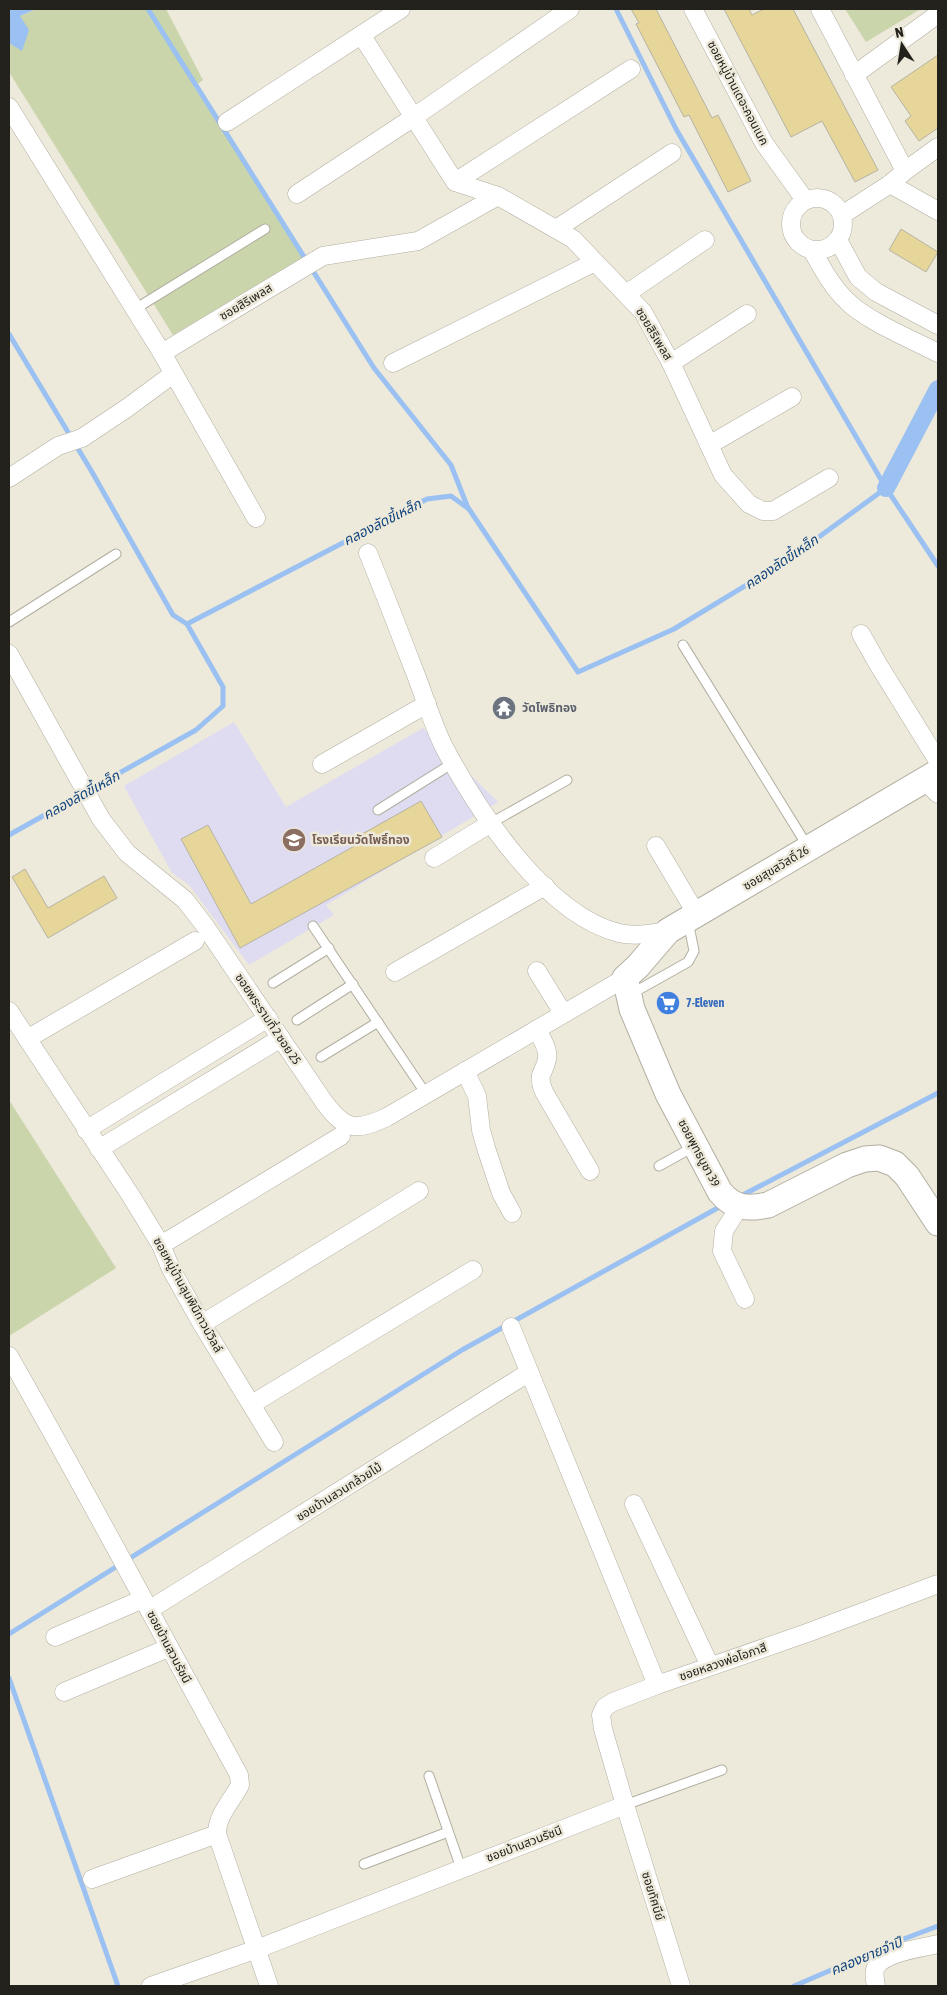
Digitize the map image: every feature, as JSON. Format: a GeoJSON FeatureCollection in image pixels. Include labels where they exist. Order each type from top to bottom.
{"type":"FeatureCollection","features":[{"type":"Feature","properties":{"kind":"street"},"geometry":{"type":"LineString","coordinates":[[227,122],[402,9]]}},
{"type":"Feature","properties":{"kind":"street"},"geometry":{"type":"LineString","coordinates":[[297,194],[414,117],[570,9]]}},
{"type":"Feature","properties":{"kind":"street","name":"ซอยหมู่บ้านเดอะคอนเนค"},"geometry":{"type":"LineString","coordinates":[[693,9],[764,143],[805,200]]}},
{"type":"Feature","properties":{"kind":"street"},"geometry":{"type":"LineString","coordinates":[[820,9],[905,171]]}},
{"type":"Feature","properties":{"kind":"street"},"geometry":{"type":"LineString","coordinates":[[854,75],[932,14]]}},
{"type":"Feature","properties":{"kind":"street"},"geometry":{"type":"LineString","coordinates":[[362,36],[455,182],[631,69]]}},
{"type":"Feature","properties":{"kind":"street"},"geometry":{"type":"LineString","coordinates":[[9,107],[162,353],[256,518]]}},
{"type":"Feature","properties":{"kind":"street"},"geometry":{"type":"LineString","coordinates":[[842,215],[890,184],[938,147]]}},
{"type":"Feature","properties":{"kind":"street"},"geometry":{"type":"LineString","coordinates":[[556,229],[672,153]]}},
{"type":"Feature","properties":{"kind":"street","name":"ซอยสิริเพลส"},"geometry":{"type":"LineString","coordinates":[[455,182],[498,196],[573,239],[643,312],[671,363],[723,475],[748,504],[763,511],[773,511],[829,478]]}},
{"type":"Feature","properties":{"kind":"street"},"geometry":{"type":"LineString","coordinates":[[890,184],[938,211]]}},
{"type":"Feature","properties":{"kind":"street","name":"ซอยสิริเพลส"},"geometry":{"type":"LineString","coordinates":[[162,353],[323,256],[418,240],[498,196]]}},
{"type":"Feature","properties":{"kind":"street"},"geometry":{"type":"LineString","coordinates":[[814,197],[823,198],[831,201],[838,207],[844,226],[838,240],[832,246],[823,250],[812,250],[794,238],[791,227],[792,216],[796,207],[805,200],[814,197]]}},
{"type":"Feature","properties":{"kind":"street"},"geometry":{"type":"LineString","coordinates":[[626,294],[706,240]]}},
{"type":"Feature","properties":{"kind":"street"},"geometry":{"type":"LineString","coordinates":[[838,240],[858,277],[876,292],[938,325]]}},
{"type":"Feature","properties":{"kind":"street"},"geometry":{"type":"LineString","coordinates":[[812,250],[833,286],[848,304],[938,353]]}},
{"type":"Feature","properties":{"kind":"street"},"geometry":{"type":"LineString","coordinates":[[393,364],[595,262]]}},
{"type":"Feature","properties":{"kind":"street"},"geometry":{"type":"LineString","coordinates":[[671,363],[747,314]]}},
{"type":"Feature","properties":{"kind":"street"},"geometry":{"type":"LineString","coordinates":[[9,478],[58,446],[82,438],[173,374]]}},
{"type":"Feature","properties":{"kind":"street"},"geometry":{"type":"LineString","coordinates":[[709,445],[792,397]]}},
{"type":"Feature","properties":{"kind":"street"},"geometry":{"type":"LineString","coordinates":[[368,553],[443,746],[491,823],[528,870],[576,912],[596,926],[621,934],[638,935],[683,922],[656,846]]}},
{"type":"Feature","properties":{"kind":"street"},"geometry":{"type":"LineString","coordinates":[[862,634],[935,776]]}},
{"type":"Feature","properties":{"kind":"street","name":"ซอยพระรามที่ 2 ซอย 25"},"geometry":{"type":"LineString","coordinates":[[9,654],[101,819],[127,853],[185,900],[205,926],[335,1117],[344,1124],[350,1126],[376,1122],[563,1013],[627,987]]}},
{"type":"Feature","properties":{"kind":"street"},"geometry":{"type":"LineString","coordinates":[[322,764],[427,704]]}},
{"type":"Feature","properties":{"kind":"street","name":"ซอยสุขสวัสดิ์ 26"},"geometry":{"type":"LineString","coordinates":[[627,987],[638,966],[683,922],[935,776]]}},
{"type":"Feature","properties":{"kind":"street"},"geometry":{"type":"LineString","coordinates":[[434,858],[491,823]]}},
{"type":"Feature","properties":{"kind":"street"},"geometry":{"type":"LineString","coordinates":[[395,972],[545,886]]}},
{"type":"Feature","properties":{"kind":"street"},"geometry":{"type":"LineString","coordinates":[[27,1039],[195,941]]}},
{"type":"Feature","properties":{"kind":"street"},"geometry":{"type":"LineString","coordinates":[[537,971],[563,1013]]}},
{"type":"Feature","properties":{"kind":"street","name":"ซอยพุทธบูชา 39"},"geometry":{"type":"LineString","coordinates":[[627,987],[668,1094],[720,1192],[728,1201],[740,1206]]}},
{"type":"Feature","properties":{"kind":"street","name":"ซอยหมู่บ้านลุมพินีทาวน์วิลล์"},"geometry":{"type":"LineString","coordinates":[[9,1011],[161,1245],[171,1269],[202,1324],[274,1442]]}},
{"type":"Feature","properties":{"kind":"street"},"geometry":{"type":"LineString","coordinates":[[86,1130],[268,1018]]}},
{"type":"Feature","properties":{"kind":"street"},"geometry":{"type":"LineString","coordinates":[[537,1029],[547,1056],[540,1081],[544,1092],[590,1171]]}},
{"type":"Feature","properties":{"kind":"street"},"geometry":{"type":"LineString","coordinates":[[99,1149],[281,1038]]}},
{"type":"Feature","properties":{"kind":"street"},"geometry":{"type":"LineString","coordinates":[[183,1070],[196,1090]]}},
{"type":"Feature","properties":{"kind":"street"},"geometry":{"type":"LineString","coordinates":[[465,1071],[477,1096],[481,1130],[486,1148],[501,1193],[512,1213]]}},
{"type":"Feature","properties":{"kind":"street"},"geometry":{"type":"LineString","coordinates":[[161,1245],[341,1136]]}},
{"type":"Feature","properties":{"kind":"street"},"geometry":{"type":"LineString","coordinates":[[745,1299],[722,1251],[724,1231],[740,1206],[755,1207],[768,1205],[848,1165],[865,1159],[879,1158],[896,1164],[937,1218]]}},
{"type":"Feature","properties":{"kind":"street"},"geometry":{"type":"LineString","coordinates":[[202,1324],[419,1191]]}},
{"type":"Feature","properties":{"kind":"street"},"geometry":{"type":"LineString","coordinates":[[252,1404],[473,1270]]}},
{"type":"Feature","properties":{"kind":"street"},"geometry":{"type":"LineString","coordinates":[[511,1327],[656,1685]]}},
{"type":"Feature","properties":{"kind":"street","name":"ซอยบ้านสวนรัชนี"},"geometry":{"type":"LineString","coordinates":[[9,1356],[78,1478],[238,1775],[240,1785],[220,1815],[217,1834]]}},
{"type":"Feature","properties":{"kind":"street","name":"ซอยบ้านสวนกล้วยไม้"},"geometry":{"type":"LineString","coordinates":[[55,1637],[146,1605],[528,1372]]}},
{"type":"Feature","properties":{"kind":"street"},"geometry":{"type":"LineString","coordinates":[[634,1504],[710,1666]]}},
{"type":"Feature","properties":{"kind":"street","name":"ซอยหลวงพ่อโอภาสี"},"geometry":{"type":"LineString","coordinates":[[625,1806],[601,1716],[605,1707],[656,1685],[938,1584]]}},
{"type":"Feature","properties":{"kind":"street"},"geometry":{"type":"LineString","coordinates":[[64,1692],[168,1648]]}},
{"type":"Feature","properties":{"kind":"street","name":"ซอยบ้านสวนรัชนี"},"geometry":{"type":"LineString","coordinates":[[151,1986],[257,1949],[461,1868],[625,1806]]}},
{"type":"Feature","properties":{"kind":"street","name":"ซอยทัศนีย์"},"geometry":{"type":"LineString","coordinates":[[625,1806],[681,1986]]}},
{"type":"Feature","properties":{"kind":"street"},"geometry":{"type":"LineString","coordinates":[[92,1879],[217,1834],[269,1986]]}},
{"type":"Feature","properties":{"kind":"street"},"geometry":{"type":"LineString","coordinates":[[876,1986],[874,1974],[876,1967],[888,1956],[938,1944]]}},
{"type":"Feature","properties":{"kind":"lane"},"geometry":{"type":"LineString","coordinates":[[135,309],[265,229]]}},
{"type":"Feature","properties":{"kind":"lane"},"geometry":{"type":"LineString","coordinates":[[9,622],[116,554]]}},
{"type":"Feature","properties":{"kind":"lane"},"geometry":{"type":"LineString","coordinates":[[683,646],[808,848]]}},
{"type":"Feature","properties":{"kind":"lane"},"geometry":{"type":"LineString","coordinates":[[378,810],[453,763]]}},
{"type":"Feature","properties":{"kind":"lane"},"geometry":{"type":"LineString","coordinates":[[491,823],[567,780]]}},
{"type":"Feature","properties":{"kind":"lane"},"geometry":{"type":"LineString","coordinates":[[627,987],[688,962],[694,952],[693,940],[690,931],[683,922]]}},
{"type":"Feature","properties":{"kind":"lane"},"geometry":{"type":"LineString","coordinates":[[313,926],[426,1094]]}},
{"type":"Feature","properties":{"kind":"lane"},"geometry":{"type":"LineString","coordinates":[[273,983],[329,948]]}},
{"type":"Feature","properties":{"kind":"lane"},"geometry":{"type":"LineString","coordinates":[[297,1020],[353,984]]}},
{"type":"Feature","properties":{"kind":"lane"},"geometry":{"type":"LineString","coordinates":[[321,1057],[378,1022]]}},
{"type":"Feature","properties":{"kind":"lane"},"geometry":{"type":"LineString","coordinates":[[659,1166],[695,1146]]}},
{"type":"Feature","properties":{"kind":"lane"},"geometry":{"type":"LineString","coordinates":[[625,1806],[722,1770]]}},
{"type":"Feature","properties":{"kind":"lane"},"geometry":{"type":"LineString","coordinates":[[429,1776],[461,1868]]}},
{"type":"Feature","properties":{"kind":"lane"},"geometry":{"type":"LineString","coordinates":[[364,1864],[448,1832]]}},
{"type":"Feature","properties":{"kind":"shaded area","name":"โรงเรียนวัดโพธิ์ทอง"},"geometry":{"type":"Polygon","coordinates":[[[234,722],[286,807],[423,728],[498,802],[326,905],[334,915],[249,965],[189,885],[172,873],[124,786],[234,722]]]}},
{"type":"Feature","properties":{"kind":"green space"},"geometry":{"type":"Polygon","coordinates":[[[36,9],[166,9],[203,80],[194,87],[306,257],[173,335],[9,72],[9,43],[22,50],[20,16],[36,9]]]}},
{"type":"Feature","properties":{"kind":"green space"},"geometry":{"type":"Polygon","coordinates":[[[845,9],[918,9],[919,10],[866,42],[845,9]]]}},
{"type":"Feature","properties":{"kind":"green space"},"geometry":{"type":"Polygon","coordinates":[[[9,1100],[116,1268],[9,1336],[9,1100]]]}},
{"type":"Feature","properties":{"kind":"water"},"geometry":{"type":"Polygon","coordinates":[[[9,9],[36,9],[20,16],[29,30],[22,51],[9,43],[9,9]]]}},
{"type":"Feature","properties":{"kind":"building"},"geometry":{"type":"Polygon","coordinates":[[[631,9],[656,9],[712,118],[718,115],[751,181],[728,192],[689,115],[684,117],[636,24],[639,23],[631,9]]]}},
{"type":"Feature","properties":{"kind":"building"},"geometry":{"type":"Polygon","coordinates":[[[724,9],[749,9],[752,15],[764,9],[793,9],[878,170],[855,182],[822,121],[791,137],[724,9]]]}},
{"type":"Feature","properties":{"kind":"building"},"geometry":{"type":"Polygon","coordinates":[[[938,55],[938,128],[919,141],[905,121],[911,116],[891,87],[938,55]]]}},
{"type":"Feature","properties":{"kind":"building"},"geometry":{"type":"Polygon","coordinates":[[[901,229],[938,252],[926,272],[889,250],[901,229]]]}},
{"type":"Feature","properties":{"kind":"building"},"geometry":{"type":"Polygon","coordinates":[[[421,801],[442,837],[240,948],[181,839],[208,825],[251,904],[358,844],[355,838],[421,801]]]}},
{"type":"Feature","properties":{"kind":"building"},"geometry":{"type":"Polygon","coordinates":[[[25,869],[48,908],[104,876],[117,898],[48,938],[12,877],[25,869]]]}},
{"type":"Feature","properties":{"kind":"waterway"},"geometry":{"type":"LineString","coordinates":[[148,9],[374,368],[451,465],[468,508]]}},
{"type":"Feature","properties":{"kind":"waterway"},"geometry":{"type":"LineString","coordinates":[[616,9],[676,129],[886,488],[938,566]]}},
{"type":"Feature","properties":{"kind":"waterway"},"geometry":{"type":"LineString","coordinates":[[9,334],[92,472],[173,615],[187,624]]}},
{"type":"Feature","properties":{"kind":"waterway"},"geometry":{"type":"LineString","coordinates":[[886,488],[938,389]]}},
{"type":"Feature","properties":{"kind":"waterway","name":"คลองลัดขี้เหล็ก"},"geometry":{"type":"LineString","coordinates":[[9,835],[196,730],[223,706],[223,687],[187,624],[427,499],[451,496],[469,509],[578,672],[674,629],[786,561],[886,488]]}},
{"type":"Feature","properties":{"kind":"waterway"},"geometry":{"type":"LineString","coordinates":[[739,1197],[938,1093]]}},
{"type":"Feature","properties":{"kind":"waterway"},"geometry":{"type":"LineString","coordinates":[[9,1634],[462,1350],[723,1205]]}},
{"type":"Feature","properties":{"kind":"waterway"},"geometry":{"type":"LineString","coordinates":[[9,1678],[118,1986]]}},
{"type":"Feature","properties":{"kind":"waterway","name":"คลองยายจำปี"},"geometry":{"type":"LineString","coordinates":[[794,1986],[938,1926]]}},
{"type":"Feature","properties":{"kind":"place","name":"วัดโพธิทอง"},"geometry":{"type":"Point","coordinates":[504,708]}},
{"type":"Feature","properties":{"kind":"place","name":"โรงเรียนวัดโพธิ์ทอง"},"geometry":{"type":"Point","coordinates":[294,840]}},
{"type":"Feature","properties":{"kind":"place","name":"7-Eleven"},"geometry":{"type":"Point","coordinates":[668,1003]}}]}
